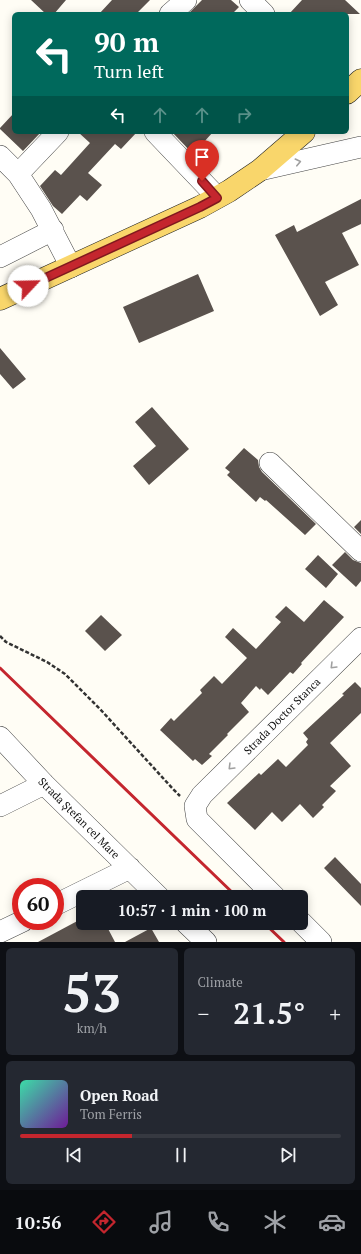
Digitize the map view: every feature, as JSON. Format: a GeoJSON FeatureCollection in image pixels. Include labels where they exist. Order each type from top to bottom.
{"type":"FeatureCollection","features":[{"type":"Feature","properties":{"kind":"main road"},"geometry":{"type":"LineString","coordinates":[[349,91],[361,80]]}},
{"type":"Feature","properties":{"kind":"main road"},"geometry":{"type":"LineString","coordinates":[[0,299],[217,198],[260,170],[302,134]]}},
{"type":"Feature","properties":{"kind":"street"},"geometry":{"type":"LineString","coordinates":[[172,12],[186,0]]}},
{"type":"Feature","properties":{"kind":"street"},"geometry":{"type":"LineString","coordinates":[[250,0],[262,12]]}},
{"type":"Feature","properties":{"kind":"street"},"geometry":{"type":"LineString","coordinates":[[18,174],[56,134]]}},
{"type":"Feature","properties":{"kind":"street"},"geometry":{"type":"LineString","coordinates":[[157,134],[217,198]]}},
{"type":"Feature","properties":{"kind":"street"},"geometry":{"type":"LineString","coordinates":[[260,170],[361,148]]}},
{"type":"Feature","properties":{"kind":"street"},"geometry":{"type":"LineString","coordinates":[[0,156],[18,174],[53,230],[71,267]]}},
{"type":"Feature","properties":{"kind":"street"},"geometry":{"type":"LineString","coordinates":[[0,257],[53,230]]}},
{"type":"Feature","properties":{"kind":"street"},"geometry":{"type":"LineString","coordinates":[[270,463],[361,552]]}},
{"type":"Feature","properties":{"kind":"street","name":"Strada Doctor Stanca"},"geometry":{"type":"LineString","coordinates":[[199,800],[361,638]]}},
{"type":"Feature","properties":{"kind":"street","name":"Strada Ștefan cel Mare"},"geometry":{"type":"LineString","coordinates":[[0,737],[44,784],[153,890]]}},
{"type":"Feature","properties":{"kind":"street"},"geometry":{"type":"LineString","coordinates":[[0,806],[44,784]]}},
{"type":"Feature","properties":{"kind":"street"},"geometry":{"type":"LineString","coordinates":[[199,800],[197,819],[268,890]]}},
{"type":"Feature","properties":{"kind":"street"},"geometry":{"type":"LineString","coordinates":[[64,901],[130,868]]}},
{"type":"Feature","properties":{"kind":"street"},"geometry":{"type":"LineString","coordinates":[[0,932],[12,926]]}},
{"type":"Feature","properties":{"kind":"street"},"geometry":{"type":"LineString","coordinates":[[308,929],[321,942]]}},
{"type":"Feature","properties":{"kind":"street"},"geometry":{"type":"LineString","coordinates":[[193,930],[206,942]]}},
{"type":"Feature","properties":{"kind":"path"},"geometry":{"type":"LineString","coordinates":[[0,636],[6,642],[47,662],[65,674],[100,709],[173,789],[186,800],[199,800]]}},
{"type":"Feature","properties":{"kind":"building"},"geometry":{"type":"Polygon","coordinates":[[[31,0],[66,0],[56,12],[44,12],[31,0]]]}},
{"type":"Feature","properties":{"kind":"building"},"geometry":{"type":"Polygon","coordinates":[[[112,0],[150,0],[138,12],[101,12],[112,0]]]}},
{"type":"Feature","properties":{"kind":"building"},"geometry":{"type":"Polygon","coordinates":[[[202,0],[231,0],[239,7],[234,12],[190,12],[202,0]]]}},
{"type":"Feature","properties":{"kind":"building"},"geometry":{"type":"Polygon","coordinates":[[[302,0],[345,0],[360,14],[349,14],[349,12],[291,12],[302,0]]]}},
{"type":"Feature","properties":{"kind":"building"},"geometry":{"type":"Polygon","coordinates":[[[12,115],[12,134],[39,134],[23,151],[0,128],[12,115]]]}},
{"type":"Feature","properties":{"kind":"building"},"geometry":{"type":"Polygon","coordinates":[[[80,134],[135,134],[121,149],[115,144],[88,173],[102,185],[87,201],[80,195],[62,214],[53,206],[40,186],[55,170],[61,175],[90,143],[80,134]]]}},
{"type":"Feature","properties":{"kind":"building"},"geometry":{"type":"Polygon","coordinates":[[[174,134],[211,134],[193,154],[174,134]]]}},
{"type":"Feature","properties":{"kind":"building"},"geometry":{"type":"Polygon","coordinates":[[[361,199],[361,224],[342,233],[359,265],[325,282],[338,305],[320,316],[275,235],[294,225],[297,232],[361,199]]]}},
{"type":"Feature","properties":{"kind":"building"},"geometry":{"type":"Polygon","coordinates":[[[198,274],[214,311],[139,343],[123,307],[198,274]]]}},
{"type":"Feature","properties":{"kind":"building"},"geometry":{"type":"Polygon","coordinates":[[[0,348],[26,379],[13,389],[0,374],[0,348]]]}},
{"type":"Feature","properties":{"kind":"building"},"geometry":{"type":"Polygon","coordinates":[[[152,407],[189,449],[149,485],[133,466],[156,446],[135,422],[152,407]]]}},
{"type":"Feature","properties":{"kind":"building"},"geometry":{"type":"Polygon","coordinates":[[[244,448],[258,460],[259,467],[262,472],[316,524],[305,535],[266,500],[265,501],[260,497],[256,502],[227,475],[230,472],[225,468],[244,448]]]}},
{"type":"Feature","properties":{"kind":"building"},"geometry":{"type":"Polygon","coordinates":[[[361,520],[361,534],[354,527],[361,520]]]}},
{"type":"Feature","properties":{"kind":"building"},"geometry":{"type":"Polygon","coordinates":[[[345,552],[353,560],[361,563],[361,581],[356,587],[332,565],[345,552]]]}},
{"type":"Feature","properties":{"kind":"building"},"geometry":{"type":"Polygon","coordinates":[[[318,555],[338,574],[326,588],[305,569],[318,555]]]}},
{"type":"Feature","properties":{"kind":"building"},"geometry":{"type":"Polygon","coordinates":[[[324,600],[344,617],[301,663],[302,664],[293,674],[290,672],[268,695],[261,688],[260,690],[256,686],[241,703],[249,712],[209,754],[212,756],[202,765],[195,759],[193,761],[160,730],[171,718],[174,721],[202,693],[200,690],[214,676],[222,684],[247,658],[225,637],[233,628],[256,649],[281,622],[275,617],[286,606],[304,622],[324,600]]]}},
{"type":"Feature","properties":{"kind":"building"},"geometry":{"type":"Polygon","coordinates":[[[101,615],[122,635],[105,651],[85,631],[101,615]]]}},
{"type":"Feature","properties":{"kind":"building"},"geometry":{"type":"Polygon","coordinates":[[[355,682],[361,688],[361,713],[330,743],[351,766],[330,786],[336,791],[322,805],[324,807],[313,818],[300,804],[282,822],[272,812],[255,830],[227,803],[259,773],[261,775],[278,759],[286,767],[308,745],[306,742],[308,739],[303,733],[344,695],[342,694],[355,682]]]}},
{"type":"Feature","properties":{"kind":"building"},"geometry":{"type":"Polygon","coordinates":[[[335,857],[361,884],[361,906],[324,868],[335,857]]]}},
{"type":"Feature","properties":{"kind":"building"},"geometry":{"type":"Polygon","coordinates":[[[76,922],[76,930],[109,930],[115,942],[38,942],[60,930],[64,930],[64,928],[76,922]]]}},
{"type":"Feature","properties":{"kind":"building"},"geometry":{"type":"Polygon","coordinates":[[[147,930],[152,930],[159,942],[125,942],[147,930]]]}},
{"type":"Feature","properties":{"kind":"railway"},"geometry":{"type":"LineString","coordinates":[[0,668],[230,890]]}},
{"type":"Feature","properties":{"kind":"railway"},"geometry":{"type":"LineString","coordinates":[[271,930],[284,942]]}},
{"type":"Feature","properties":{"kind":"route"},"geometry":{"type":"LineString","coordinates":[[28,286],[217,198],[202,181]]}}]}
